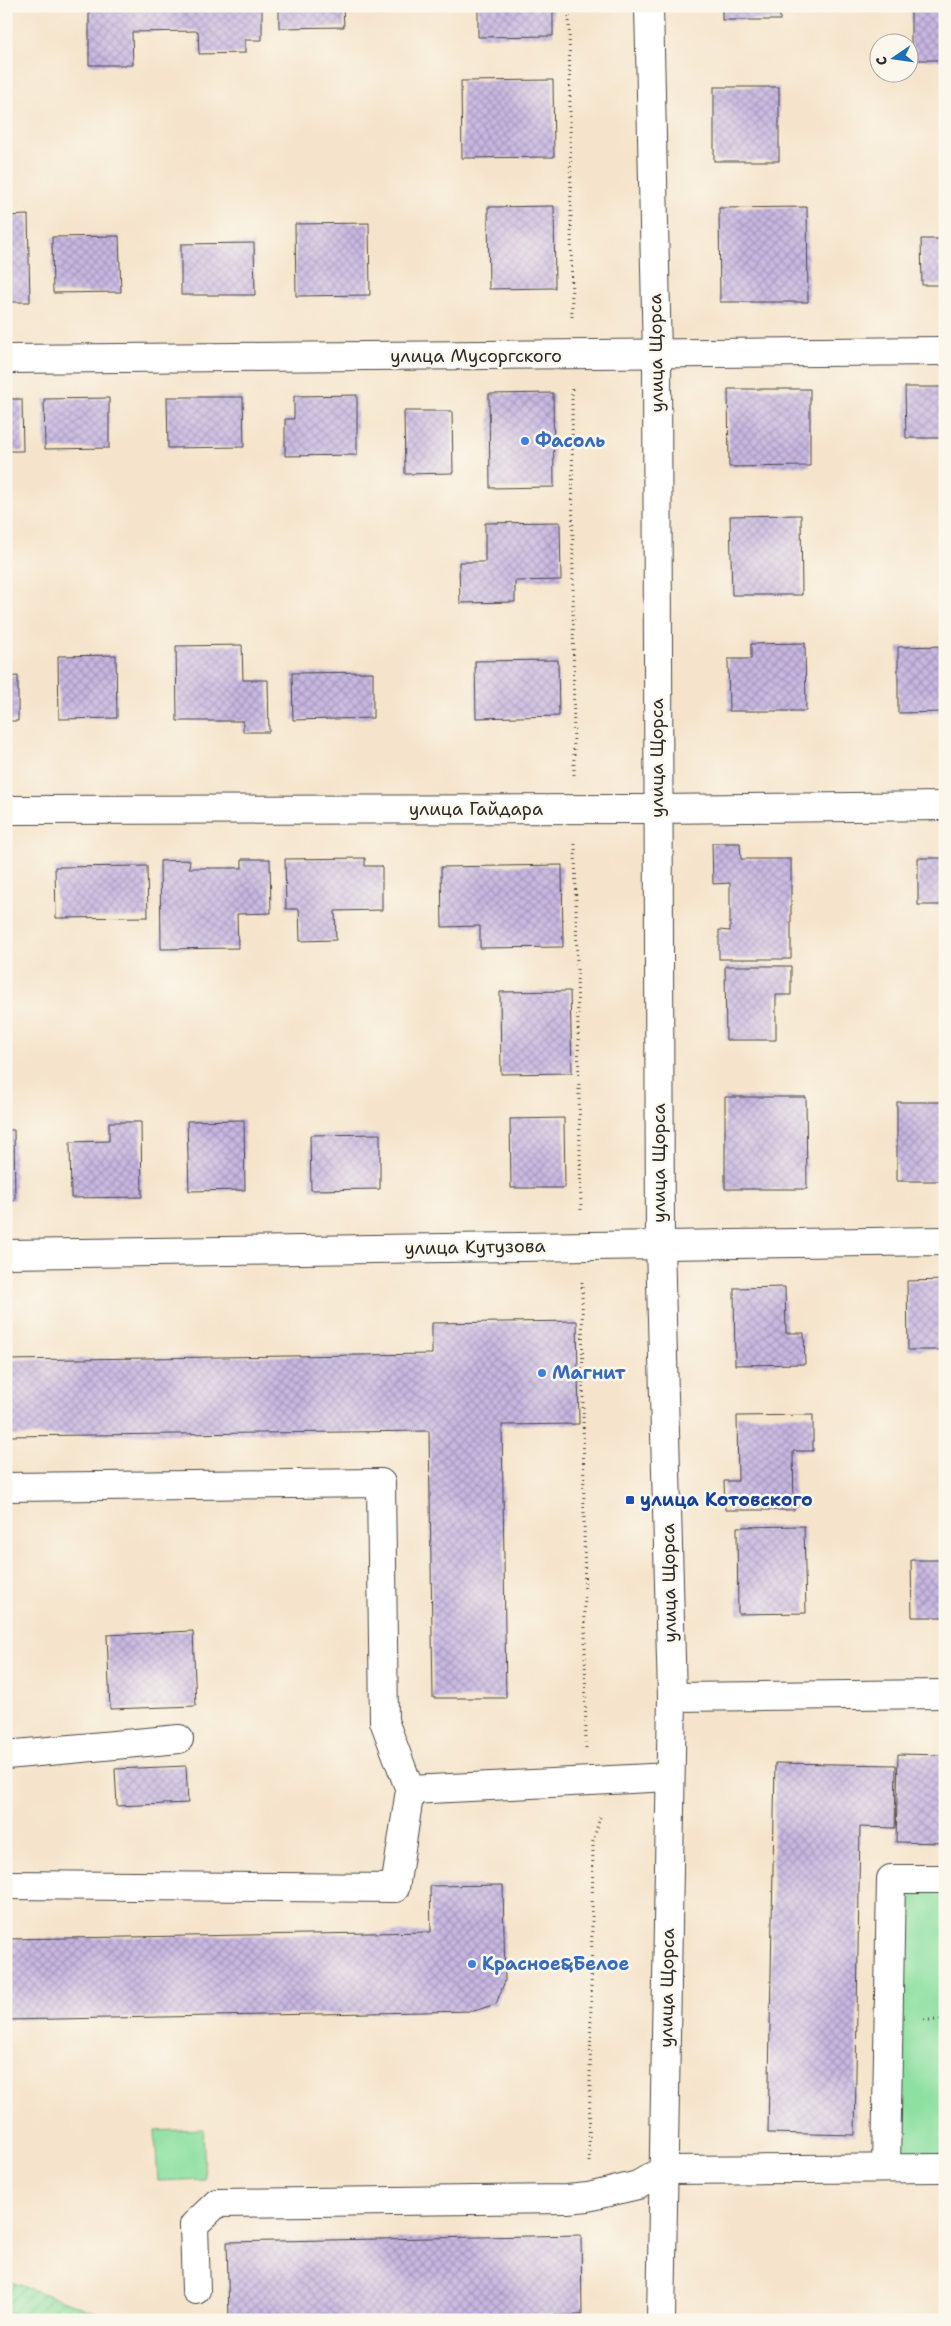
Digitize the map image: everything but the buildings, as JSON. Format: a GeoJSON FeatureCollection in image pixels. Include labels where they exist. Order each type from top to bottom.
{"type":"FeatureCollection","features":[{"type":"Feature","properties":{"kind":"street","name":"улица Щорса"},"geometry":{"type":"LineString","coordinates":[[649,6],[657,355],[657,809],[660,1244],[672,1697],[661,2320]]}},
{"type":"Feature","properties":{"kind":"street","name":"улица Мусоргского"},"geometry":{"type":"LineString","coordinates":[[6,359],[657,355],[945,351]]}},
{"type":"Feature","properties":{"kind":"street","name":"улица Гайдара"},"geometry":{"type":"LineString","coordinates":[[6,810],[657,809],[945,806]]}},
{"type":"Feature","properties":{"kind":"street","name":"улица Кутузова"},"geometry":{"type":"LineString","coordinates":[[6,1254],[945,1240]]}},
{"type":"Feature","properties":{"kind":"street"},"geometry":{"type":"LineString","coordinates":[[6,1487],[381,1483],[384,1721],[410,1790],[395,1888],[6,1885]]}},
{"type":"Feature","properties":{"kind":"street"},"geometry":{"type":"LineString","coordinates":[[672,1697],[945,1694]]}},
{"type":"Feature","properties":{"kind":"street"},"geometry":{"type":"LineString","coordinates":[[6,1756],[179,1739]]}},
{"type":"Feature","properties":{"kind":"street"},"geometry":{"type":"LineString","coordinates":[[410,1790],[670,1777]]}},
{"type":"Feature","properties":{"kind":"street"},"geometry":{"type":"LineString","coordinates":[[886,2168],[891,1879],[945,1879]]}},
{"type":"Feature","properties":{"kind":"street"},"geometry":{"type":"LineString","coordinates":[[196,2290],[194,2226],[218,2203],[588,2197],[638,2185],[664,2170],[945,2168]]}},
{"type":"Feature","properties":{"kind":"path"},"geometry":{"type":"LineString","coordinates":[[569,6],[574,809],[582,1245],[599,1780],[593,1840],[588,2197]]}},
{"type":"Feature","properties":{"kind":"green space"},"geometry":{"type":"Polygon","coordinates":[[[891,1879],[945,1879],[945,2168],[886,2168],[891,1879]]]}},
{"type":"Feature","properties":{"kind":"green space"},"geometry":{"type":"Polygon","coordinates":[[[203,2129],[205,2179],[158,2181],[155,2131],[203,2129]]]}},
{"type":"Feature","properties":{"kind":"green space"},"geometry":{"type":"Polygon","coordinates":[[[6,2280],[117,2320],[6,2320],[6,2280]]]}},
{"type":"Feature","properties":{"kind":"place","name":"Фасоль"},"geometry":{"type":"Point","coordinates":[525,441]}},
{"type":"Feature","properties":{"kind":"place","name":"Магнит"},"geometry":{"type":"Point","coordinates":[542,1373]}},
{"type":"Feature","properties":{"kind":"place","name":"улица Котовского"},"geometry":{"type":"Point","coordinates":[630,1500]}},
{"type":"Feature","properties":{"kind":"place","name":"Красное&Белое"},"geometry":{"type":"Point","coordinates":[472,1964]}}]}
